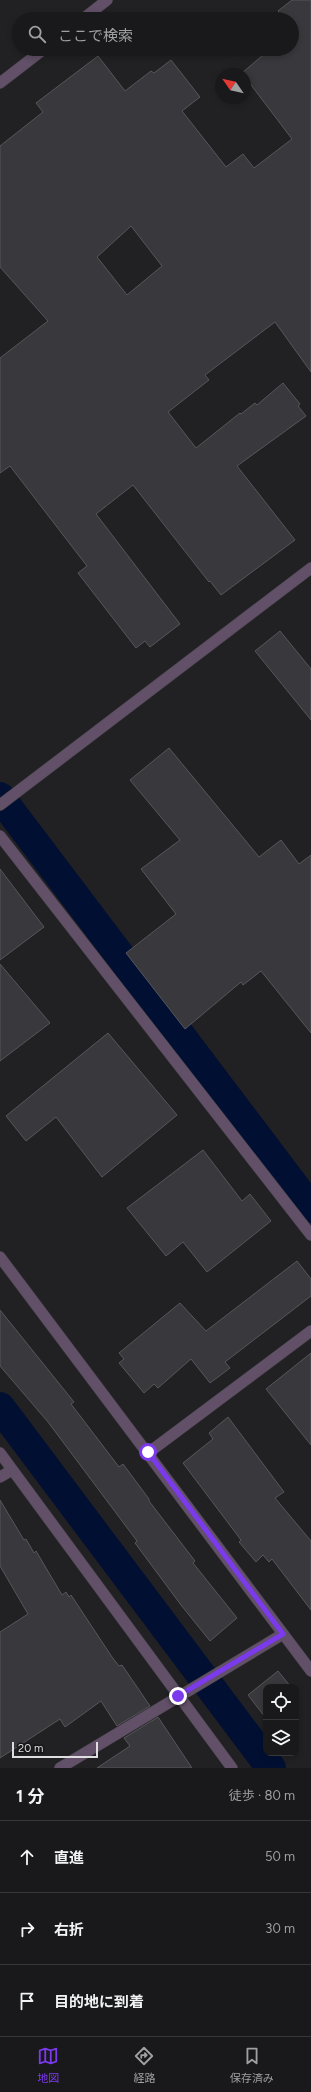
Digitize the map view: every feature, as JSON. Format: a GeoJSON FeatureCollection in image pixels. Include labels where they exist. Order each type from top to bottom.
{"type":"FeatureCollection","features":[{"type":"Feature","properties":{"kind":"street"},"geometry":{"type":"LineString","coordinates":[[92,12],[107,0]]}},
{"type":"Feature","properties":{"kind":"street"},"geometry":{"type":"LineString","coordinates":[[0,83],[35,56]]}},
{"type":"Feature","properties":{"kind":"street"},"geometry":{"type":"LineString","coordinates":[[0,805],[311,568]]}},
{"type":"Feature","properties":{"kind":"street"},"geometry":{"type":"LineString","coordinates":[[0,836],[311,1235]]}},
{"type":"Feature","properties":{"kind":"street"},"geometry":{"type":"LineString","coordinates":[[0,1257],[148,1452],[311,1671]]}},
{"type":"Feature","properties":{"kind":"street"},"geometry":{"type":"LineString","coordinates":[[148,1452],[311,1331]]}},
{"type":"Feature","properties":{"kind":"street"},"geometry":{"type":"LineString","coordinates":[[0,1453],[232,1768]]}},
{"type":"Feature","properties":{"kind":"street"},"geometry":{"type":"LineString","coordinates":[[0,1477],[12,1470]]}},
{"type":"Feature","properties":{"kind":"street"},"geometry":{"type":"LineString","coordinates":[[60,1768],[283,1634]]}},
{"type":"Feature","properties":{"kind":"building"},"geometry":{"type":"Polygon","coordinates":[[[292,0],[311,0],[311,372],[275,322],[205,375],[209,380],[168,412],[196,448],[240,413],[241,414],[255,403],[257,405],[283,383],[300,404],[298,406],[306,416],[237,466],[295,540],[221,595],[210,581],[209,582],[133,485],[96,514],[180,624],[150,647],[145,641],[136,648],[78,573],[87,566],[10,466],[0,473],[0,358],[48,321],[0,267],[0,146],[43,112],[36,103],[98,56],[125,91],[151,71],[154,73],[171,60],[200,97],[182,111],[226,167],[243,154],[254,168],[292,139],[251,85],[251,68],[248,68],[262,56],[299,56],[299,12],[278,11],[292,0]],[[131,226],[97,257],[127,295],[162,266],[131,226]]]}},
{"type":"Feature","properties":{"kind":"building"},"geometry":{"type":"Polygon","coordinates":[[[280,631],[311,669],[311,720],[255,651],[280,631]]]}},
{"type":"Feature","properties":{"kind":"building"},"geometry":{"type":"Polygon","coordinates":[[[169,748],[259,857],[281,840],[299,864],[311,855],[311,1033],[261,971],[243,985],[241,982],[185,1029],[126,953],[176,914],[141,869],[180,840],[130,780],[169,748]]]}},
{"type":"Feature","properties":{"kind":"building"},"geometry":{"type":"Polygon","coordinates":[[[0,869],[44,927],[0,960],[0,869]]]}},
{"type":"Feature","properties":{"kind":"building"},"geometry":{"type":"Polygon","coordinates":[[[0,964],[50,1023],[0,1061],[0,964]]]}},
{"type":"Feature","properties":{"kind":"building"},"geometry":{"type":"Polygon","coordinates":[[[108,1033],[177,1115],[102,1177],[56,1117],[26,1141],[6,1116],[108,1033]]]}},
{"type":"Feature","properties":{"kind":"building"},"geometry":{"type":"Polygon","coordinates":[[[203,1150],[242,1201],[250,1194],[271,1221],[207,1272],[183,1242],[166,1256],[127,1208],[203,1150]]]}},
{"type":"Feature","properties":{"kind":"building"},"geometry":{"type":"Polygon","coordinates":[[[297,1261],[311,1279],[311,1296],[225,1362],[230,1368],[210,1383],[191,1359],[158,1388],[154,1384],[144,1393],[119,1363],[124,1359],[119,1353],[180,1303],[206,1331],[297,1261]]]}},
{"type":"Feature","properties":{"kind":"building"},"geometry":{"type":"Polygon","coordinates":[[[0,1310],[74,1402],[71,1404],[119,1467],[123,1464],[195,1561],[193,1563],[237,1618],[210,1641],[135,1543],[137,1541],[48,1422],[0,1366],[0,1310]]]}},
{"type":"Feature","properties":{"kind":"building"},"geometry":{"type":"Polygon","coordinates":[[[311,1353],[311,1445],[266,1389],[311,1353]]]}},
{"type":"Feature","properties":{"kind":"building"},"geometry":{"type":"Polygon","coordinates":[[[228,1417],[284,1492],[275,1498],[311,1541],[311,1610],[272,1559],[269,1562],[263,1555],[256,1562],[239,1542],[241,1540],[183,1463],[213,1439],[209,1433],[228,1417]]]}},
{"type":"Feature","properties":{"kind":"building"},"geometry":{"type":"Polygon","coordinates":[[[0,1500],[24,1540],[26,1539],[34,1553],[36,1551],[62,1595],[66,1592],[69,1597],[71,1595],[112,1657],[119,1666],[122,1665],[150,1706],[117,1726],[101,1701],[65,1727],[60,1719],[0,1758],[0,1632],[28,1614],[0,1566],[0,1500]]]}},
{"type":"Feature","properties":{"kind":"building"},"geometry":{"type":"Polygon","coordinates":[[[278,1671],[289,1684],[263,1684],[263,1714],[248,1695],[278,1671]]]}},
{"type":"Feature","properties":{"kind":"building"},"geometry":{"type":"Polygon","coordinates":[[[158,1717],[192,1768],[97,1768],[130,1746],[124,1738],[158,1717]]]}},
{"type":"Feature","properties":{"kind":"waterway"},"geometry":{"type":"LineString","coordinates":[[0,797],[311,1208]]}},
{"type":"Feature","properties":{"kind":"waterway"},"geometry":{"type":"LineString","coordinates":[[0,1407],[271,1768]]}},
{"type":"Feature","properties":{"kind":"route"},"geometry":{"type":"LineString","coordinates":[[148,1452],[283,1634],[178,1696]]}}]}
